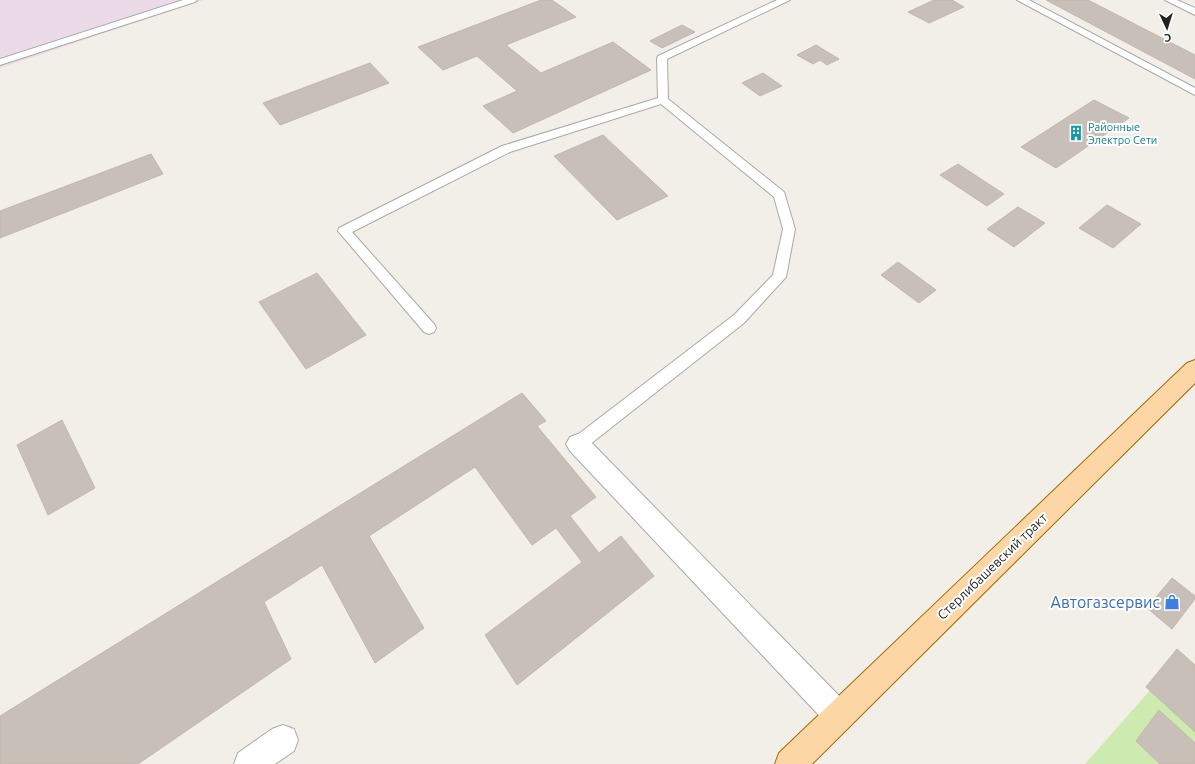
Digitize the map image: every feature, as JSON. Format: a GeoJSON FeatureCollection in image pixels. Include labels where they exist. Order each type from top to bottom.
{"type":"FeatureCollection","features":[{"type":"Feature","properties":{"kind":"main road","name":"Стерлибашевский тракт"},"geometry":{"type":"LineString","coordinates":[[790,764],[1195,369]]}},
{"type":"Feature","properties":{"kind":"street"},"geometry":{"type":"LineString","coordinates":[[578,444],[839,716]]}},
{"type":"Feature","properties":{"kind":"street"},"geometry":{"type":"LineString","coordinates":[[249,764],[283,740]]}},
{"type":"Feature","properties":{"kind":"lane"},"geometry":{"type":"LineString","coordinates":[[0,62],[192,0]]}},
{"type":"Feature","properties":{"kind":"lane"},"geometry":{"type":"LineString","coordinates":[[578,444],[739,319],[779,277],[789,229],[780,194],[663,100],[662,58],[785,0]]}},
{"type":"Feature","properties":{"kind":"lane"},"geometry":{"type":"LineString","coordinates":[[1022,0],[1195,92]]}},
{"type":"Feature","properties":{"kind":"lane"},"geometry":{"type":"LineString","coordinates":[[1170,0],[1195,12]]}},
{"type":"Feature","properties":{"kind":"lane"},"geometry":{"type":"LineString","coordinates":[[429,328],[344,231],[506,149],[663,100]]}},
{"type":"Feature","properties":{"kind":"shaded area"},"geometry":{"type":"Polygon","coordinates":[[[0,0],[204,0],[0,68],[0,0]]]}},
{"type":"Feature","properties":{"kind":"green space"},"geometry":{"type":"Polygon","coordinates":[[[1175,662],[1195,681],[1195,764],[1085,764],[1175,662]]]}},
{"type":"Feature","properties":{"kind":"building"},"geometry":{"type":"Polygon","coordinates":[[[541,0],[552,0],[576,17],[506,45],[541,73],[613,42],[651,70],[513,133],[483,106],[517,91],[477,56],[443,70],[418,47],[541,0]]]}},
{"type":"Feature","properties":{"kind":"building"},"geometry":{"type":"Polygon","coordinates":[[[934,0],[952,0],[964,7],[929,23],[908,12],[934,0]]]}},
{"type":"Feature","properties":{"kind":"building"},"geometry":{"type":"Polygon","coordinates":[[[1046,0],[1088,0],[1195,55],[1195,79],[1046,0]]]}},
{"type":"Feature","properties":{"kind":"building"},"geometry":{"type":"Polygon","coordinates":[[[682,25],[695,32],[662,48],[650,41],[682,25]]]}},
{"type":"Feature","properties":{"kind":"building"},"geometry":{"type":"Polygon","coordinates":[[[816,45],[839,59],[827,65],[820,60],[813,64],[797,55],[816,45]]]}},
{"type":"Feature","properties":{"kind":"building"},"geometry":{"type":"Polygon","coordinates":[[[370,63],[389,83],[280,125],[263,103],[370,63]]]}},
{"type":"Feature","properties":{"kind":"building"},"geometry":{"type":"Polygon","coordinates":[[[763,73],[782,86],[760,96],[742,83],[763,73]]]}},
{"type":"Feature","properties":{"kind":"building","name":"Районные Электро Сети"},"geometry":{"type":"Polygon","coordinates":[[[1094,100],[1129,118],[1056,168],[1021,147],[1094,100]]]}},
{"type":"Feature","properties":{"kind":"building"},"geometry":{"type":"Polygon","coordinates":[[[603,135],[668,196],[617,220],[554,156],[603,135]]]}},
{"type":"Feature","properties":{"kind":"building"},"geometry":{"type":"Polygon","coordinates":[[[151,154],[163,174],[0,238],[0,211],[151,154]]]}},
{"type":"Feature","properties":{"kind":"building"},"geometry":{"type":"Polygon","coordinates":[[[958,164],[1004,194],[987,206],[940,175],[958,164]]]}},
{"type":"Feature","properties":{"kind":"building"},"geometry":{"type":"Polygon","coordinates":[[[1107,205],[1141,224],[1113,248],[1079,228],[1107,205]]]}},
{"type":"Feature","properties":{"kind":"building"},"geometry":{"type":"Polygon","coordinates":[[[1018,207],[1045,223],[1014,247],[987,229],[1018,207]]]}},
{"type":"Feature","properties":{"kind":"building"},"geometry":{"type":"Polygon","coordinates":[[[898,262],[936,290],[919,303],[881,275],[898,262]]]}},
{"type":"Feature","properties":{"kind":"building"},"geometry":{"type":"Polygon","coordinates":[[[317,273],[366,335],[306,369],[259,302],[317,273]]]}},
{"type":"Feature","properties":{"kind":"building"},"geometry":{"type":"Polygon","coordinates":[[[522,393],[546,421],[537,426],[596,497],[570,516],[599,553],[621,536],[654,576],[517,685],[485,635],[582,562],[556,528],[532,545],[475,467],[369,536],[424,628],[375,663],[322,565],[264,602],[291,659],[138,764],[0,764],[0,716],[522,393]]]}},
{"type":"Feature","properties":{"kind":"building"},"geometry":{"type":"Polygon","coordinates":[[[62,420],[95,488],[48,515],[17,445],[62,420]]]}},
{"type":"Feature","properties":{"kind":"building"},"geometry":{"type":"Polygon","coordinates":[[[1172,578],[1195,596],[1195,599],[1172,629],[1147,608],[1172,578]]]}},
{"type":"Feature","properties":{"kind":"building"},"geometry":{"type":"Polygon","coordinates":[[[1177,649],[1195,665],[1195,732],[1146,687],[1177,649]]]}},
{"type":"Feature","properties":{"kind":"building"},"geometry":{"type":"Polygon","coordinates":[[[1159,710],[1195,743],[1195,764],[1160,764],[1136,741],[1159,710]]]}},
{"type":"Feature","properties":{"kind":"place","name":"Районные Электро Сети"},"geometry":{"type":"Point","coordinates":[1076,133]}},
{"type":"Feature","properties":{"kind":"place","name":"Автогазсервис"},"geometry":{"type":"Point","coordinates":[1172,602]}}]}
